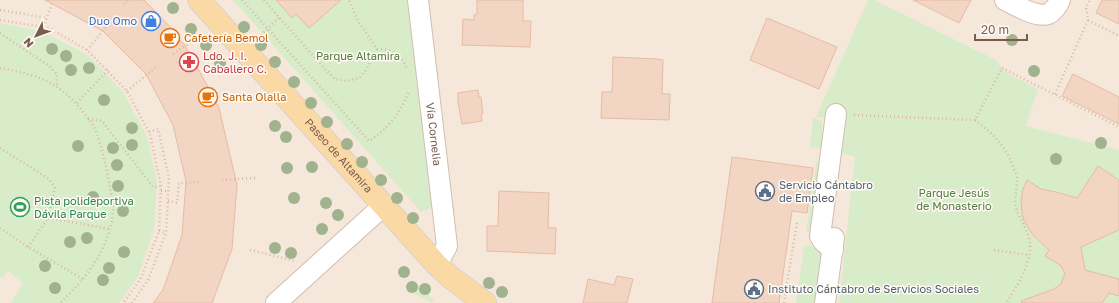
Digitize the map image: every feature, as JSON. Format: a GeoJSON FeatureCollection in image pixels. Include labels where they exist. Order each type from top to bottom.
{"type":"FeatureCollection","features":[{"type":"Feature","properties":{"kind":"main road","name":"Paseo de Altamira"},"geometry":{"type":"LineString","coordinates":[[199,0],[437,265],[469,292],[485,303]]}},
{"type":"Feature","properties":{"kind":"street","name":"Vía Cornelia"},"geometry":{"type":"LineString","coordinates":[[418,0],[447,246],[437,265]]}},
{"type":"Feature","properties":{"kind":"street"},"geometry":{"type":"LineString","coordinates":[[1005,0],[1036,14],[1048,14],[1057,7],[1060,0]]}},
{"type":"Feature","properties":{"kind":"street"},"geometry":{"type":"LineString","coordinates":[[833,250],[823,241],[820,236],[836,114]]}},
{"type":"Feature","properties":{"kind":"street"},"geometry":{"type":"LineString","coordinates":[[825,303],[843,165]]}},
{"type":"Feature","properties":{"kind":"street"},"geometry":{"type":"LineString","coordinates":[[276,303],[384,206]]}},
{"type":"Feature","properties":{"kind":"path"},"geometry":{"type":"LineString","coordinates":[[124,4],[128,0]]}},
{"type":"Feature","properties":{"kind":"path"},"geometry":{"type":"LineString","coordinates":[[242,0],[369,141],[379,135],[388,126],[405,101],[410,88]]}},
{"type":"Feature","properties":{"kind":"path"},"geometry":{"type":"LineString","coordinates":[[264,0],[335,79],[348,81],[359,78],[366,70],[377,49]]}},
{"type":"Feature","properties":{"kind":"path"},"geometry":{"type":"LineString","coordinates":[[349,0],[358,21],[377,49]]}},
{"type":"Feature","properties":{"kind":"path"},"geometry":{"type":"LineString","coordinates":[[1055,94],[1088,20],[1086,7],[1090,0]]}},
{"type":"Feature","properties":{"kind":"path"},"geometry":{"type":"LineString","coordinates":[[43,27],[52,4]]}},
{"type":"Feature","properties":{"kind":"path"},"geometry":{"type":"LineString","coordinates":[[0,10],[47,18]]}},
{"type":"Feature","properties":{"kind":"path"},"geometry":{"type":"LineString","coordinates":[[245,51],[279,18]]}},
{"type":"Feature","properties":{"kind":"path"},"geometry":{"type":"LineString","coordinates":[[0,20],[49,28],[88,50],[127,91],[149,132],[161,186],[159,231],[140,280],[123,303]]}},
{"type":"Feature","properties":{"kind":"path"},"geometry":{"type":"LineString","coordinates":[[88,50],[112,20]]}},
{"type":"Feature","properties":{"kind":"path"},"geometry":{"type":"LineString","coordinates":[[1088,20],[1119,36]]}},
{"type":"Feature","properties":{"kind":"path"},"geometry":{"type":"LineString","coordinates":[[173,54],[208,30]]}},
{"type":"Feature","properties":{"kind":"path"},"geometry":{"type":"LineString","coordinates":[[0,33],[49,66],[57,74],[57,86]]}},
{"type":"Feature","properties":{"kind":"path"},"geometry":{"type":"LineString","coordinates":[[377,49],[389,49],[395,53],[402,58],[408,71]]}},
{"type":"Feature","properties":{"kind":"path"},"geometry":{"type":"LineString","coordinates":[[127,91],[157,66]]}},
{"type":"Feature","properties":{"kind":"path"},"geometry":{"type":"LineString","coordinates":[[0,68],[41,79],[57,86],[76,103],[95,129],[104,157],[113,209],[110,229],[100,254],[83,279],[60,303]]}},
{"type":"Feature","properties":{"kind":"path"},"geometry":{"type":"LineString","coordinates":[[975,120],[1002,68],[1119,127]]}},
{"type":"Feature","properties":{"kind":"path"},"geometry":{"type":"LineString","coordinates":[[76,103],[108,70]]}},
{"type":"Feature","properties":{"kind":"path"},"geometry":{"type":"LineString","coordinates":[[836,114],[975,120],[1001,143],[1009,155],[1018,179],[1016,206],[1030,239],[1029,255],[1024,275],[1006,303]]}},
{"type":"Feature","properties":{"kind":"path"},"geometry":{"type":"LineString","coordinates":[[88,119],[102,121],[153,187],[161,186]]}},
{"type":"Feature","properties":{"kind":"path"},"geometry":{"type":"LineString","coordinates":[[132,303],[148,280],[166,233],[169,178],[158,129],[149,132]]}},
{"type":"Feature","properties":{"kind":"path"},"geometry":{"type":"LineString","coordinates":[[0,148],[49,179],[55,188],[48,218],[28,247]]}},
{"type":"Feature","properties":{"kind":"path"},"geometry":{"type":"LineString","coordinates":[[222,180],[255,178]]}},
{"type":"Feature","properties":{"kind":"path"},"geometry":{"type":"LineString","coordinates":[[168,201],[177,203],[178,183],[200,182]]}},
{"type":"Feature","properties":{"kind":"path"},"geometry":{"type":"LineString","coordinates":[[161,191],[169,191]]}},
{"type":"Feature","properties":{"kind":"path"},"geometry":{"type":"LineString","coordinates":[[48,218],[110,229]]}},
{"type":"Feature","properties":{"kind":"path"},"geometry":{"type":"LineString","coordinates":[[784,303],[797,222]]}},
{"type":"Feature","properties":{"kind":"path"},"geometry":{"type":"LineString","coordinates":[[0,228],[28,247],[83,279]]}},
{"type":"Feature","properties":{"kind":"path"},"geometry":{"type":"LineString","coordinates":[[159,231],[166,233]]}},
{"type":"Feature","properties":{"kind":"path"},"geometry":{"type":"LineString","coordinates":[[250,250],[278,258],[318,265]]}},
{"type":"Feature","properties":{"kind":"path"},"geometry":{"type":"LineString","coordinates":[[994,250],[1029,255]]}},
{"type":"Feature","properties":{"kind":"shaded area"},"geometry":{"type":"Polygon","coordinates":[[[0,0],[1119,0],[1119,303],[0,303],[0,0]]]}},
{"type":"Feature","properties":{"kind":"green space","name":"Parque Altamira"},"geometry":{"type":"Polygon","coordinates":[[[233,0],[407,0],[433,207],[421,212],[233,0]]]}},
{"type":"Feature","properties":{"kind":"green space","name":"Parque Jesús de Monasterio"},"geometry":{"type":"Polygon","coordinates":[[[868,0],[874,0],[996,60],[1007,73],[1038,89],[1026,126],[1119,150],[1119,303],[839,303],[855,157],[837,151],[842,119],[816,117],[868,0]]]}},
{"type":"Feature","properties":{"kind":"green space"},"geometry":{"type":"Polygon","coordinates":[[[0,23],[43,32],[88,55],[123,92],[147,136],[157,181],[154,230],[138,277],[119,303],[11,303],[23,283],[8,271],[3,279],[0,276],[0,23]]]}},
{"type":"Feature","properties":{"kind":"green space"},"geometry":{"type":"Polygon","coordinates":[[[813,118],[822,121],[823,149],[810,147],[813,118]]]}},
{"type":"Feature","properties":{"kind":"green space"},"geometry":{"type":"Polygon","coordinates":[[[816,162],[823,163],[815,234],[806,232],[816,162]]]}},
{"type":"Feature","properties":{"kind":"green space"},"geometry":{"type":"Polygon","coordinates":[[[811,245],[819,249],[822,253],[816,303],[796,303],[804,246],[811,245]]]}},
{"type":"Feature","properties":{"kind":"green space"},"geometry":{"type":"Polygon","coordinates":[[[412,280],[434,300],[432,303],[408,290],[407,287],[412,280]]]}},
{"type":"Feature","properties":{"kind":"building"},"geometry":{"type":"Polygon","coordinates":[[[45,0],[144,0],[177,34],[175,35],[184,44],[212,94],[219,108],[237,185],[232,249],[212,303],[153,303],[163,290],[182,235],[186,181],[173,125],[146,74],[103,31],[45,0]]]}},
{"type":"Feature","properties":{"kind":"building"},"geometry":{"type":"Polygon","coordinates":[[[276,0],[341,0],[309,28],[296,14],[292,18],[276,0]]]}},
{"type":"Feature","properties":{"kind":"building"},"geometry":{"type":"Polygon","coordinates":[[[477,0],[523,0],[523,21],[531,21],[530,47],[462,45],[463,19],[474,20],[474,15],[477,14],[477,0]]]}},
{"type":"Feature","properties":{"kind":"building"},"geometry":{"type":"Polygon","coordinates":[[[913,0],[971,0],[959,23],[913,0]]]}},
{"type":"Feature","properties":{"kind":"building"},"geometry":{"type":"Polygon","coordinates":[[[1102,0],[1119,0],[1119,24],[1096,13],[1102,0]]]}},
{"type":"Feature","properties":{"kind":"building"},"geometry":{"type":"Polygon","coordinates":[[[767,18],[837,47],[819,89],[750,60],[767,18]]]}},
{"type":"Feature","properties":{"kind":"building"},"geometry":{"type":"Polygon","coordinates":[[[613,57],[663,60],[662,94],[670,94],[669,120],[601,118],[602,92],[612,92],[613,57]]]}},
{"type":"Feature","properties":{"kind":"building"},"geometry":{"type":"Polygon","coordinates":[[[1073,74],[1119,97],[1119,124],[1062,96],[1073,74]]]}},
{"type":"Feature","properties":{"kind":"building"},"geometry":{"type":"Polygon","coordinates":[[[478,90],[479,97],[481,97],[483,114],[481,114],[482,121],[462,124],[458,93],[478,90]]]}},
{"type":"Feature","properties":{"kind":"building"},"geometry":{"type":"Polygon","coordinates":[[[732,157],[813,168],[807,213],[792,211],[779,303],[712,303],[732,157]]]}},
{"type":"Feature","properties":{"kind":"building"},"geometry":{"type":"Polygon","coordinates":[[[1098,166],[1119,180],[1119,230],[1081,247],[1085,270],[1119,279],[1119,296],[1109,293],[1102,303],[1022,303],[1021,301],[1054,289],[1061,284],[1065,273],[1060,265],[1045,256],[1049,250],[1033,235],[1024,221],[1021,201],[1023,189],[1027,180],[1041,189],[1077,198],[1098,166]]]}},
{"type":"Feature","properties":{"kind":"building"},"geometry":{"type":"Polygon","coordinates":[[[499,191],[549,193],[548,228],[556,228],[555,254],[487,251],[487,226],[498,226],[499,191]]]}},
{"type":"Feature","properties":{"kind":"building"},"geometry":{"type":"Polygon","coordinates":[[[617,276],[633,279],[627,303],[583,303],[588,279],[614,285],[617,276]]]}},
{"type":"Feature","properties":{"kind":"place","name":"Duo Omo"},"geometry":{"type":"Point","coordinates":[151,21]}},
{"type":"Feature","properties":{"kind":"place","name":"Cafetería Bemol"},"geometry":{"type":"Point","coordinates":[170,38]}},
{"type":"Feature","properties":{"kind":"place","name":"Ldo. J. I. Caballero C."},"geometry":{"type":"Point","coordinates":[189,62]}},
{"type":"Feature","properties":{"kind":"place","name":"Santa Olalla"},"geometry":{"type":"Point","coordinates":[208,97]}},
{"type":"Feature","properties":{"kind":"place","name":"Servicio Cántabro de Empleo"},"geometry":{"type":"Point","coordinates":[765,191]}},
{"type":"Feature","properties":{"kind":"place","name":"Pista polideportiva Dávila Parque"},"geometry":{"type":"Point","coordinates":[20,207]}},
{"type":"Feature","properties":{"kind":"place","name":"Instituto Cántabro de Servicios Sociales"},"geometry":{"type":"Point","coordinates":[754,289]}}]}
